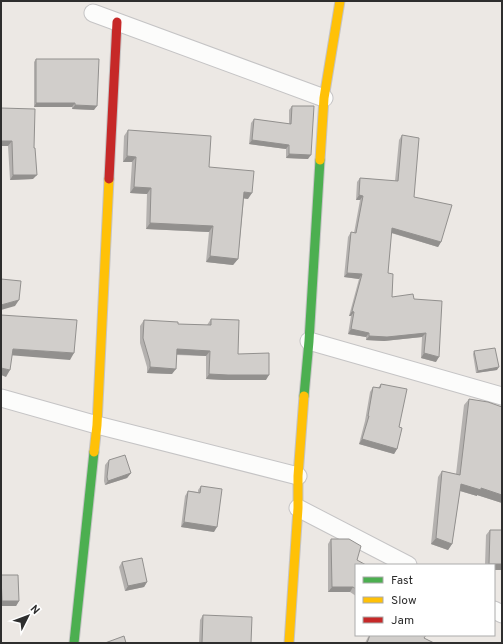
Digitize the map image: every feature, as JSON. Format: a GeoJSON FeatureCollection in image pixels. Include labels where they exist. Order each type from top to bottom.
{"type":"FeatureCollection","features":[{"type":"Feature","properties":{"kind":"street"},"geometry":{"type":"LineString","coordinates":[[289,643],[298,508],[298,476],[309,341],[324,98],[340,1]]}},
{"type":"Feature","properties":{"kind":"street"},"geometry":{"type":"LineString","coordinates":[[92,13],[324,98]]}},
{"type":"Feature","properties":{"kind":"street"},"geometry":{"type":"LineString","coordinates":[[74,643],[97,425],[117,22]]}},
{"type":"Feature","properties":{"kind":"street"},"geometry":{"type":"LineString","coordinates":[[309,341],[502,396]]}},
{"type":"Feature","properties":{"kind":"street"},"geometry":{"type":"LineString","coordinates":[[1,398],[97,425],[298,476]]}},
{"type":"Feature","properties":{"kind":"street"},"geometry":{"type":"LineString","coordinates":[[298,508],[406,564]]}},
{"type":"Feature","properties":{"kind":"building"},"geometry":{"type":"Polygon","coordinates":[[[36,59],[99,59],[97,106],[75,105],[75,103],[36,103],[36,59]]]}},
{"type":"Feature","properties":{"kind":"building"},"geometry":{"type":"Polygon","coordinates":[[[292,106],[314,106],[311,155],[289,154],[289,145],[252,140],[254,119],[291,124],[292,106]]]}},
{"type":"Feature","properties":{"kind":"building"},"geometry":{"type":"Polygon","coordinates":[[[1,108],[35,109],[34,148],[37,175],[13,175],[12,141],[1,141],[1,108]]]}},
{"type":"Feature","properties":{"kind":"building"},"geometry":{"type":"Polygon","coordinates":[[[128,130],[211,136],[209,167],[254,171],[252,193],[244,192],[238,259],[210,256],[213,226],[150,223],[151,188],[134,187],[136,157],[127,156],[128,130]]]}},
{"type":"Feature","properties":{"kind":"building"},"geometry":{"type":"Polygon","coordinates":[[[402,135],[419,138],[414,197],[452,205],[441,242],[392,228],[388,273],[393,274],[392,297],[413,294],[414,299],[442,301],[439,357],[424,353],[426,333],[387,337],[369,336],[369,333],[351,329],[354,312],[352,311],[362,274],[347,273],[351,232],[356,233],[363,196],[359,195],[360,178],[398,181],[402,135]]]}},
{"type":"Feature","properties":{"kind":"building"},"geometry":{"type":"Polygon","coordinates":[[[1,279],[21,281],[19,300],[1,305],[1,279]]]}},
{"type":"Feature","properties":{"kind":"building"},"geometry":{"type":"Polygon","coordinates":[[[1,315],[77,320],[74,353],[13,349],[10,370],[1,368],[1,315]]]}},
{"type":"Feature","properties":{"kind":"building"},"geometry":{"type":"Polygon","coordinates":[[[211,319],[239,320],[238,354],[269,353],[269,375],[209,374],[210,351],[177,349],[176,369],[150,367],[143,338],[144,320],[178,322],[178,324],[211,325],[211,319]]]}},
{"type":"Feature","properties":{"kind":"building"},"geometry":{"type":"Polygon","coordinates":[[[495,348],[499,367],[478,371],[474,351],[495,348]]]}},
{"type":"Feature","properties":{"kind":"building"},"geometry":{"type":"Polygon","coordinates":[[[381,384],[407,389],[399,427],[402,428],[397,449],[362,439],[369,416],[373,387],[380,388],[381,384]]]}},
{"type":"Feature","properties":{"kind":"building"},"geometry":{"type":"Polygon","coordinates":[[[469,399],[488,402],[502,407],[502,495],[481,488],[481,490],[461,484],[452,544],[436,538],[442,471],[460,475],[469,399]]]}},
{"type":"Feature","properties":{"kind":"building"},"geometry":{"type":"Polygon","coordinates":[[[125,455],[131,473],[108,481],[109,460],[125,455]]]}},
{"type":"Feature","properties":{"kind":"building"},"geometry":{"type":"Polygon","coordinates":[[[201,486],[222,489],[217,527],[184,522],[188,491],[200,493],[201,486]]]}},
{"type":"Feature","properties":{"kind":"building"},"geometry":{"type":"Polygon","coordinates":[[[490,530],[502,530],[502,564],[489,564],[490,530]]]}},
{"type":"Feature","properties":{"kind":"building"},"geometry":{"type":"Polygon","coordinates":[[[331,539],[349,539],[361,546],[357,560],[364,564],[355,564],[355,588],[353,587],[332,587],[331,539]]]}},
{"type":"Feature","properties":{"kind":"building"},"geometry":{"type":"Polygon","coordinates":[[[142,558],[147,582],[128,586],[122,562],[142,558]]]}},
{"type":"Feature","properties":{"kind":"building"},"geometry":{"type":"Polygon","coordinates":[[[1,575],[18,575],[19,601],[2,601],[1,575]]]}},
{"type":"Feature","properties":{"kind":"building"},"geometry":{"type":"Polygon","coordinates":[[[203,615],[252,617],[251,643],[202,643],[203,615]]]}},
{"type":"Feature","properties":{"kind":"building"},"geometry":{"type":"Polygon","coordinates":[[[124,636],[126,643],[105,643],[124,636]]]}},
{"type":"Feature","properties":{"kind":"building"},"geometry":{"type":"Polygon","coordinates":[[[370,636],[425,636],[424,638],[434,643],[367,643],[370,636]]]}},
{"type":"Feature","properties":{"kind":"traffic: fast"},"geometry":{"type":"LineString","coordinates":[[304,396],[309,341],[320,160]]}},
{"type":"Feature","properties":{"kind":"traffic: fast"},"geometry":{"type":"LineString","coordinates":[[74,643],[94,452]]}},
{"type":"Feature","properties":{"kind":"traffic: slow"},"geometry":{"type":"LineString","coordinates":[[320,160],[324,98],[340,1]]}},
{"type":"Feature","properties":{"kind":"traffic: slow"},"geometry":{"type":"LineString","coordinates":[[94,452],[97,425],[109,179]]}},
{"type":"Feature","properties":{"kind":"traffic: slow"},"geometry":{"type":"LineString","coordinates":[[289,643],[304,396]]}},
{"type":"Feature","properties":{"kind":"traffic: jam"},"geometry":{"type":"LineString","coordinates":[[109,179],[117,22]]}}]}
